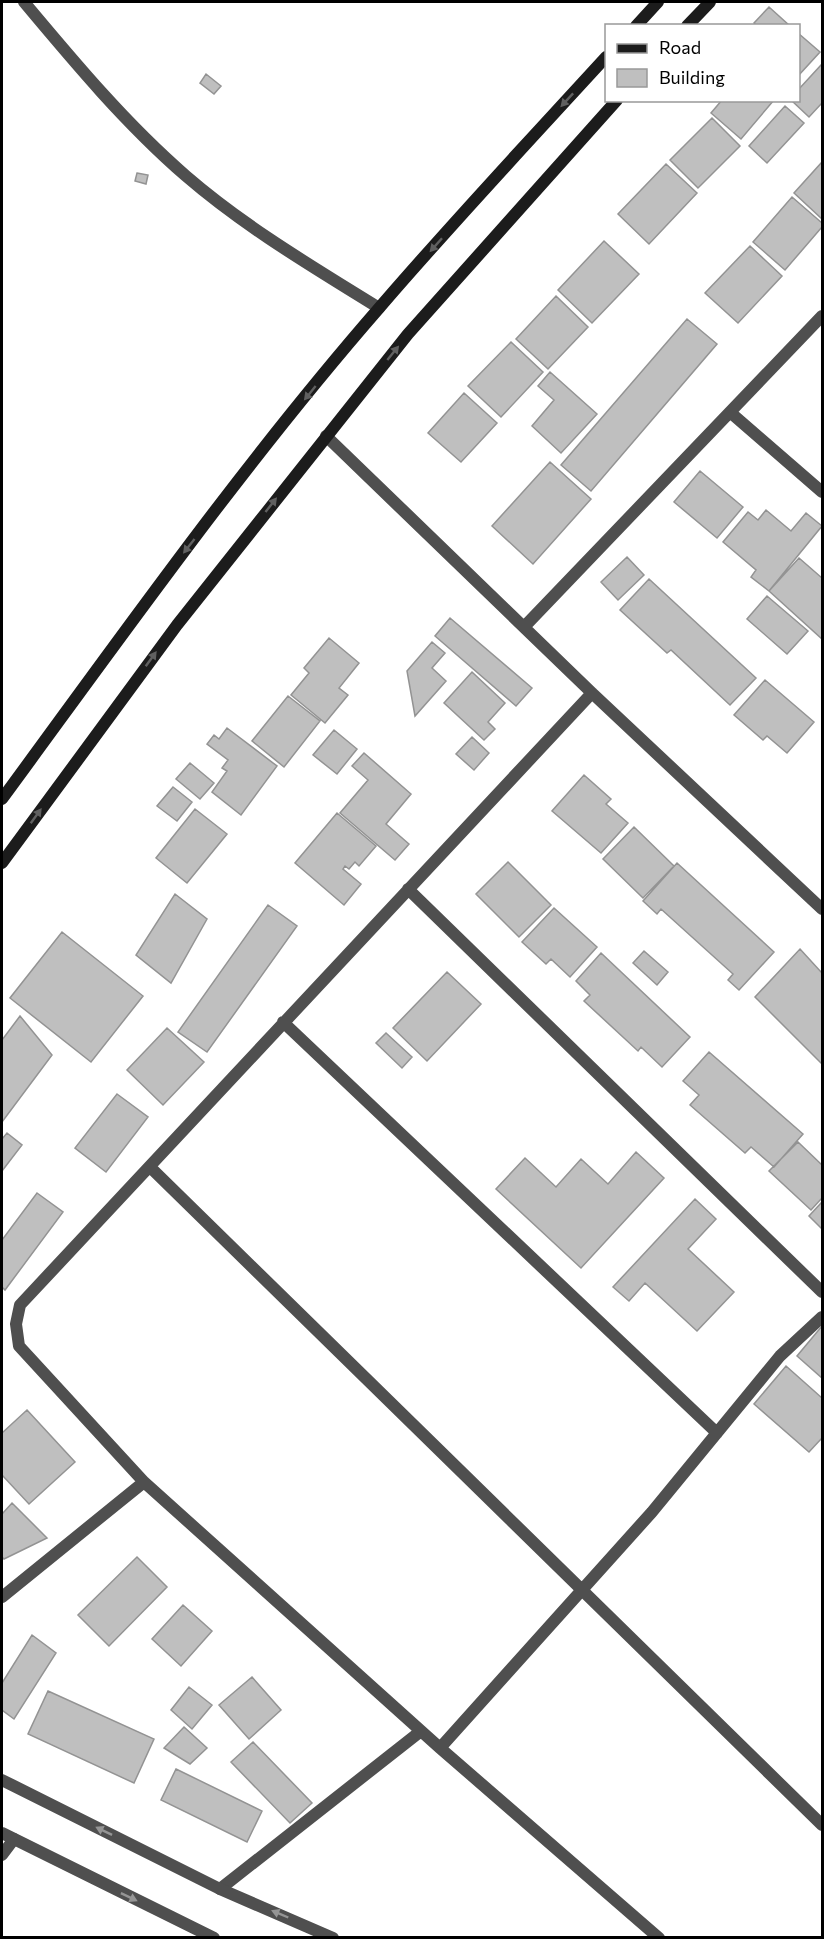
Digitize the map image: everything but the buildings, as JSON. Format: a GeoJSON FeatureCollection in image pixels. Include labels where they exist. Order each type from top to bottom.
{"type":"FeatureCollection","features":[{"type":"Feature","properties":{"kind":"main road"},"geometry":{"type":"LineString","coordinates":[[638,24],[658,2]]}},
{"type":"Feature","properties":{"kind":"main road"},"geometry":{"type":"LineString","coordinates":[[689,24],[710,2]]}},
{"type":"Feature","properties":{"kind":"main road"},"geometry":{"type":"LineString","coordinates":[[2,799],[148,600],[379,308],[605,58]]}},
{"type":"Feature","properties":{"kind":"main road"},"geometry":{"type":"LineString","coordinates":[[2,863],[177,625],[408,334],[616,102]]}},
{"type":"Feature","properties":{"kind":"street"},"geometry":{"type":"LineString","coordinates":[[24,2],[92,83],[186,176],[267,238],[379,308]]}},
{"type":"Feature","properties":{"kind":"street"},"geometry":{"type":"LineString","coordinates":[[524,627],[822,316]]}},
{"type":"Feature","properties":{"kind":"street"},"geometry":{"type":"LineString","coordinates":[[731,413],[822,492]]}},
{"type":"Feature","properties":{"kind":"street"},"geometry":{"type":"LineString","coordinates":[[326,436],[592,693],[822,909]]}},
{"type":"Feature","properties":{"kind":"street"},"geometry":{"type":"LineString","coordinates":[[592,693],[283,1022],[151,1168],[20,1305],[16,1324],[19,1346],[144,1482],[440,1748],[659,1938]]}},
{"type":"Feature","properties":{"kind":"street"},"geometry":{"type":"LineString","coordinates":[[408,889],[822,1292]]}},
{"type":"Feature","properties":{"kind":"street"},"geometry":{"type":"LineString","coordinates":[[283,1022],[717,1433]]}},
{"type":"Feature","properties":{"kind":"street"},"geometry":{"type":"LineString","coordinates":[[151,1168],[822,1825]]}},
{"type":"Feature","properties":{"kind":"street"},"geometry":{"type":"LineString","coordinates":[[440,1748],[583,1590],[780,1356],[822,1317]]}},
{"type":"Feature","properties":{"kind":"street"},"geometry":{"type":"LineString","coordinates":[[2,1598],[144,1482]]}},
{"type":"Feature","properties":{"kind":"street"},"geometry":{"type":"LineString","coordinates":[[220,1889],[421,1731]]}},
{"type":"Feature","properties":{"kind":"street"},"geometry":{"type":"LineString","coordinates":[[2,1780],[220,1889],[333,1938]]}},
{"type":"Feature","properties":{"kind":"street"},"geometry":{"type":"LineString","coordinates":[[2,1833],[214,1938]]}},
{"type":"Feature","properties":{"kind":"street"},"geometry":{"type":"LineString","coordinates":[[2,1855],[14,1839]]}}]}
